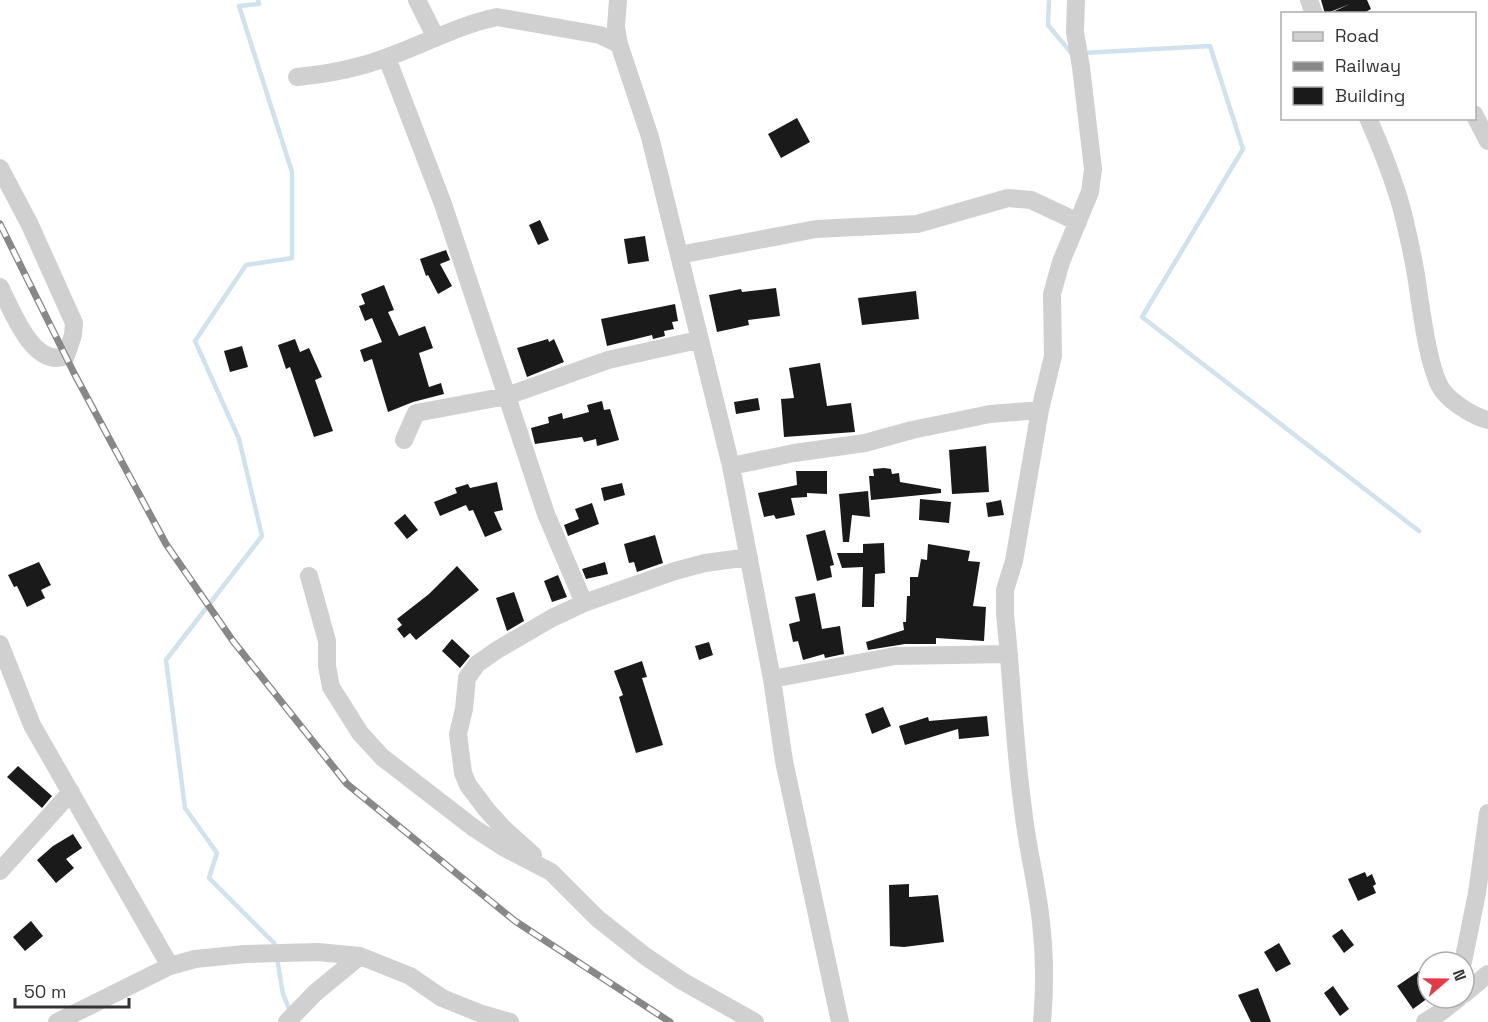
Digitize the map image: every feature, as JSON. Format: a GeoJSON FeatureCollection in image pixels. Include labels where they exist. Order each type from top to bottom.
{"type":"FeatureCollection","features":[{"type":"Feature","properties":{"kind":"street"},"geometry":{"type":"LineString","coordinates":[[417,0],[436,38]]}},
{"type":"Feature","properties":{"kind":"street"},"geometry":{"type":"LineString","coordinates":[[618,0],[616,27],[619,44],[650,137],[731,466],[772,680],[786,772],[840,1022]]}},
{"type":"Feature","properties":{"kind":"street"},"geometry":{"type":"LineString","coordinates":[[1042,1022],[1045,988],[1043,947],[1021,795],[1005,614],[1005,590],[1014,561],[1040,410],[1053,356],[1052,294],[1061,262],[1090,192],[1093,169],[1075,32],[1076,0]]}},
{"type":"Feature","properties":{"kind":"street"},"geometry":{"type":"LineString","coordinates":[[297,77],[357,68],[481,20],[497,17],[600,35],[619,44]]}},
{"type":"Feature","properties":{"kind":"street"},"geometry":{"type":"LineString","coordinates":[[387,58],[443,204],[546,514],[584,603]]}},
{"type":"Feature","properties":{"kind":"street"},"geometry":{"type":"LineString","coordinates":[[1476,118],[1488,141]]}},
{"type":"Feature","properties":{"kind":"street"},"geometry":{"type":"LineString","coordinates":[[1369,120],[1389,169],[1404,218],[1435,375],[1442,390],[1467,411],[1488,420]]}},
{"type":"Feature","properties":{"kind":"street"},"geometry":{"type":"LineString","coordinates":[[0,168],[30,225],[74,323],[74,336],[66,356],[58,359],[49,357],[41,354],[31,344],[0,287]]}},
{"type":"Feature","properties":{"kind":"street"},"geometry":{"type":"LineString","coordinates":[[679,255],[816,229],[918,224],[1008,198],[1031,200],[1078,222]]}},
{"type":"Feature","properties":{"kind":"street"},"geometry":{"type":"LineString","coordinates":[[404,440],[416,413],[507,396],[608,360],[699,340]]}},
{"type":"Feature","properties":{"kind":"street"},"geometry":{"type":"LineString","coordinates":[[731,466],[794,453],[865,443],[912,430],[990,414],[1040,410]]}},
{"type":"Feature","properties":{"kind":"street"},"geometry":{"type":"LineString","coordinates":[[749,557],[705,563],[675,571],[584,603],[552,618],[497,650],[477,664],[467,678],[464,709],[458,734],[463,773],[468,785],[503,828],[597,918],[645,956],[682,981],[754,1022]]}},
{"type":"Feature","properties":{"kind":"street"},"geometry":{"type":"LineString","coordinates":[[309,576],[327,641],[327,666],[331,687],[360,733],[382,757],[474,828],[503,847],[551,872]]}},
{"type":"Feature","properties":{"kind":"street"},"geometry":{"type":"LineString","coordinates":[[0,644],[32,724],[170,966]]}},
{"type":"Feature","properties":{"kind":"street"},"geometry":{"type":"LineString","coordinates":[[772,680],[895,656],[1009,654]]}},
{"type":"Feature","properties":{"kind":"street"},"geometry":{"type":"LineString","coordinates":[[0,870],[71,792]]}},
{"type":"Feature","properties":{"kind":"street"},"geometry":{"type":"LineString","coordinates":[[1465,950],[1477,893],[1488,813]]}},
{"type":"Feature","properties":{"kind":"street"},"geometry":{"type":"LineString","coordinates":[[57,1022],[170,966],[195,959],[245,954],[318,952],[360,956],[410,976],[442,998],[510,1022]]}},
{"type":"Feature","properties":{"kind":"street"},"geometry":{"type":"LineString","coordinates":[[287,1022],[315,993],[360,956]]}},
{"type":"Feature","properties":{"kind":"street"},"geometry":{"type":"LineString","coordinates":[[1476,984],[1488,974]]}},
{"type":"Feature","properties":{"kind":"street"},"geometry":{"type":"LineString","coordinates":[[442,998],[459,1022]]}},
{"type":"Feature","properties":{"kind":"street"},"geometry":{"type":"LineString","coordinates":[[1425,1022],[1440,1010]]}},
{"type":"Feature","properties":{"kind":"building"},"geometry":{"type":"Polygon","coordinates":[[[1321,0],[1367,0],[1371,9],[1366,12],[1332,12],[1350,4],[1324,12],[1321,0]]]}},
{"type":"Feature","properties":{"kind":"building"},"geometry":{"type":"Polygon","coordinates":[[[797,118],[810,142],[781,158],[768,134],[797,118]]]}},
{"type":"Feature","properties":{"kind":"building"},"geometry":{"type":"Polygon","coordinates":[[[540,220],[549,240],[538,245],[529,225],[540,220]]]}},
{"type":"Feature","properties":{"kind":"building"},"geometry":{"type":"Polygon","coordinates":[[[645,236],[649,261],[628,264],[624,239],[645,236]]]}},
{"type":"Feature","properties":{"kind":"building"},"geometry":{"type":"Polygon","coordinates":[[[446,250],[450,260],[440,264],[452,286],[438,294],[428,275],[426,276],[420,259],[446,250]]]}},
{"type":"Feature","properties":{"kind":"building"},"geometry":{"type":"Polygon","coordinates":[[[384,285],[394,310],[388,312],[399,336],[425,326],[433,348],[419,353],[429,387],[441,383],[444,394],[413,402],[388,412],[372,359],[364,362],[360,350],[382,342],[372,318],[365,321],[359,306],[365,304],[361,294],[384,285]]]}},
{"type":"Feature","properties":{"kind":"building"},"geometry":{"type":"Polygon","coordinates":[[[776,288],[780,316],[748,320],[749,325],[717,332],[709,295],[741,289],[742,292],[776,288]]]}},
{"type":"Feature","properties":{"kind":"building"},"geometry":{"type":"Polygon","coordinates":[[[916,291],[919,319],[862,325],[858,298],[916,291]]]}},
{"type":"Feature","properties":{"kind":"building"},"geometry":{"type":"Polygon","coordinates":[[[675,304],[678,321],[672,322],[674,329],[664,331],[665,336],[653,339],[652,335],[607,346],[601,319],[675,304]]]}},
{"type":"Feature","properties":{"kind":"building"},"geometry":{"type":"Polygon","coordinates":[[[295,339],[300,352],[309,348],[322,377],[315,380],[333,431],[314,437],[290,367],[286,369],[278,345],[295,339]]]}},
{"type":"Feature","properties":{"kind":"building"},"geometry":{"type":"Polygon","coordinates":[[[548,339],[549,342],[554,339],[564,362],[527,377],[517,348],[548,339]]]}},
{"type":"Feature","properties":{"kind":"building"},"geometry":{"type":"Polygon","coordinates":[[[242,346],[248,367],[230,372],[224,351],[242,346]]]}},
{"type":"Feature","properties":{"kind":"building"},"geometry":{"type":"Polygon","coordinates":[[[820,363],[827,406],[851,403],[855,432],[784,437],[781,399],[794,398],[789,368],[820,363]]]}},
{"type":"Feature","properties":{"kind":"building"},"geometry":{"type":"Polygon","coordinates":[[[758,398],[760,410],[736,414],[734,402],[758,398]]]}},
{"type":"Feature","properties":{"kind":"building"},"geometry":{"type":"Polygon","coordinates":[[[602,401],[604,410],[610,409],[619,440],[597,446],[596,439],[584,442],[582,437],[535,444],[531,428],[549,423],[548,417],[562,413],[563,419],[589,412],[587,405],[602,401]]]}},
{"type":"Feature","properties":{"kind":"building"},"geometry":{"type":"Polygon","coordinates":[[[986,446],[989,492],[952,494],[949,450],[986,446]]]}},
{"type":"Feature","properties":{"kind":"building"},"geometry":{"type":"Polygon","coordinates":[[[873,469],[891,469],[892,474],[899,473],[900,482],[941,489],[941,493],[871,500],[869,476],[874,476],[873,469]]]}},
{"type":"Feature","properties":{"kind":"building"},"geometry":{"type":"Polygon","coordinates":[[[796,471],[827,471],[827,494],[807,493],[807,497],[791,498],[795,515],[776,519],[774,515],[764,517],[758,493],[797,485],[796,471]]]}},
{"type":"Feature","properties":{"kind":"building"},"geometry":{"type":"Polygon","coordinates":[[[497,482],[503,510],[494,512],[502,530],[485,537],[473,510],[469,511],[466,505],[440,516],[434,502],[457,493],[455,488],[468,484],[470,488],[497,482]]]}},
{"type":"Feature","properties":{"kind":"building"},"geometry":{"type":"Polygon","coordinates":[[[622,483],[625,495],[604,501],[601,488],[622,483]]]}},
{"type":"Feature","properties":{"kind":"building"},"geometry":{"type":"Polygon","coordinates":[[[868,491],[870,517],[852,515],[849,542],[843,542],[839,494],[868,491]]]}},
{"type":"Feature","properties":{"kind":"building"},"geometry":{"type":"Polygon","coordinates":[[[920,499],[951,502],[949,523],[919,520],[920,499]]]}},
{"type":"Feature","properties":{"kind":"building"},"geometry":{"type":"Polygon","coordinates":[[[1001,500],[1004,515],[988,517],[986,503],[1001,500]]]}},
{"type":"Feature","properties":{"kind":"building"},"geometry":{"type":"Polygon","coordinates":[[[592,503],[599,524],[568,536],[564,525],[579,519],[575,509],[592,503]]]}},
{"type":"Feature","properties":{"kind":"building"},"geometry":{"type":"Polygon","coordinates":[[[405,514],[418,530],[407,539],[394,523],[405,514]]]}},
{"type":"Feature","properties":{"kind":"building"},"geometry":{"type":"Polygon","coordinates":[[[825,530],[834,565],[830,566],[832,577],[817,581],[806,535],[825,530]]]}},
{"type":"Feature","properties":{"kind":"building"},"geometry":{"type":"Polygon","coordinates":[[[655,535],[663,563],[637,572],[634,562],[629,563],[624,544],[655,535]]]}},
{"type":"Feature","properties":{"kind":"building"},"geometry":{"type":"Polygon","coordinates":[[[884,543],[885,573],[875,574],[874,607],[862,607],[863,567],[842,568],[837,553],[863,553],[863,544],[884,543]]]}},
{"type":"Feature","properties":{"kind":"building"},"geometry":{"type":"Polygon","coordinates":[[[928,544],[970,551],[968,561],[980,562],[973,606],[986,607],[984,641],[936,638],[936,644],[905,644],[868,650],[866,642],[904,630],[907,596],[910,596],[910,577],[918,577],[921,559],[927,560],[928,544]]]}},
{"type":"Feature","properties":{"kind":"building"},"geometry":{"type":"Polygon","coordinates":[[[39,562],[51,585],[41,590],[45,598],[27,607],[17,586],[14,587],[8,575],[39,562]]]}},
{"type":"Feature","properties":{"kind":"building"},"geometry":{"type":"Polygon","coordinates":[[[605,562],[608,574],[586,579],[582,569],[605,562]]]}},
{"type":"Feature","properties":{"kind":"building"},"geometry":{"type":"Polygon","coordinates":[[[457,566],[479,590],[416,640],[410,633],[404,638],[397,629],[402,625],[397,619],[429,594],[457,566]]]}},
{"type":"Feature","properties":{"kind":"building"},"geometry":{"type":"Polygon","coordinates":[[[558,575],[567,597],[552,602],[544,581],[558,575]]]}},
{"type":"Feature","properties":{"kind":"building"},"geometry":{"type":"Polygon","coordinates":[[[514,592],[524,621],[507,631],[496,598],[514,592]]]}},
{"type":"Feature","properties":{"kind":"building"},"geometry":{"type":"Polygon","coordinates":[[[815,593],[822,629],[840,626],[844,654],[825,658],[824,654],[803,660],[798,641],[793,642],[789,624],[800,621],[795,597],[815,593]]]}},
{"type":"Feature","properties":{"kind":"building"},"geometry":{"type":"Polygon","coordinates":[[[452,639],[470,656],[460,668],[442,651],[452,639]]]}},
{"type":"Feature","properties":{"kind":"building"},"geometry":{"type":"Polygon","coordinates":[[[709,642],[713,655],[699,660],[695,646],[709,642]]]}},
{"type":"Feature","properties":{"kind":"building"},"geometry":{"type":"Polygon","coordinates":[[[642,661],[647,677],[642,678],[663,745],[636,753],[619,697],[623,695],[614,671],[642,661]]]}},
{"type":"Feature","properties":{"kind":"building"},"geometry":{"type":"Polygon","coordinates":[[[883,707],[891,726],[872,734],[865,714],[883,707]]]}},
{"type":"Feature","properties":{"kind":"building"},"geometry":{"type":"Polygon","coordinates":[[[987,716],[989,736],[959,739],[958,729],[905,745],[899,726],[928,717],[929,721],[987,716]]]}},
{"type":"Feature","properties":{"kind":"building"},"geometry":{"type":"Polygon","coordinates":[[[18,766],[52,796],[42,808],[7,777],[18,766]]]}},
{"type":"Feature","properties":{"kind":"building"},"geometry":{"type":"Polygon","coordinates":[[[73,834],[82,848],[66,859],[74,868],[56,883],[37,860],[53,846],[73,834]]]}},
{"type":"Feature","properties":{"kind":"building"},"geometry":{"type":"Polygon","coordinates":[[[1365,872],[1367,877],[1372,874],[1376,884],[1373,886],[1376,893],[1358,901],[1348,879],[1365,872]]]}},
{"type":"Feature","properties":{"kind":"building"},"geometry":{"type":"Polygon","coordinates":[[[909,884],[909,897],[938,895],[944,942],[904,947],[890,946],[889,885],[909,884]]]}},
{"type":"Feature","properties":{"kind":"building"},"geometry":{"type":"Polygon","coordinates":[[[31,921],[43,936],[25,951],[13,937],[31,921]]]}},
{"type":"Feature","properties":{"kind":"building"},"geometry":{"type":"Polygon","coordinates":[[[1342,929],[1354,945],[1344,953],[1332,936],[1342,929]]]}},
{"type":"Feature","properties":{"kind":"building"},"geometry":{"type":"Polygon","coordinates":[[[1279,943],[1291,964],[1276,972],[1264,952],[1279,943]]]}},
{"type":"Feature","properties":{"kind":"building"},"geometry":{"type":"Polygon","coordinates":[[[1416,973],[1416,1007],[1413,1009],[1397,986],[1416,973]]]}},
{"type":"Feature","properties":{"kind":"building"},"geometry":{"type":"Polygon","coordinates":[[[1333,986],[1349,1009],[1340,1016],[1324,993],[1333,986]]]}},
{"type":"Feature","properties":{"kind":"building"},"geometry":{"type":"Polygon","coordinates":[[[1258,988],[1271,1022],[1251,1022],[1238,995],[1258,988]]]}},
{"type":"Feature","properties":{"kind":"waterway"},"geometry":{"type":"LineString","coordinates":[[258,0],[259,4],[239,6],[292,172],[292,258],[246,265],[195,341],[239,439],[262,536],[166,660],[185,808],[217,853],[209,878],[274,943],[276,950]]}},
{"type":"Feature","properties":{"kind":"waterway"},"geometry":{"type":"LineString","coordinates":[[1049,0],[1048,25],[1072,54]]}},
{"type":"Feature","properties":{"kind":"waterway"},"geometry":{"type":"LineString","coordinates":[[1083,53],[1210,46],[1243,149],[1142,317],[1419,531]]}},
{"type":"Feature","properties":{"kind":"waterway"},"geometry":{"type":"LineString","coordinates":[[277,958],[283,994],[290,1011]]}},
{"type":"Feature","properties":{"kind":"railway"},"geometry":{"type":"LineString","coordinates":[[0,224],[75,375],[166,544],[233,641],[347,784],[515,921],[670,1022]]}}]}
